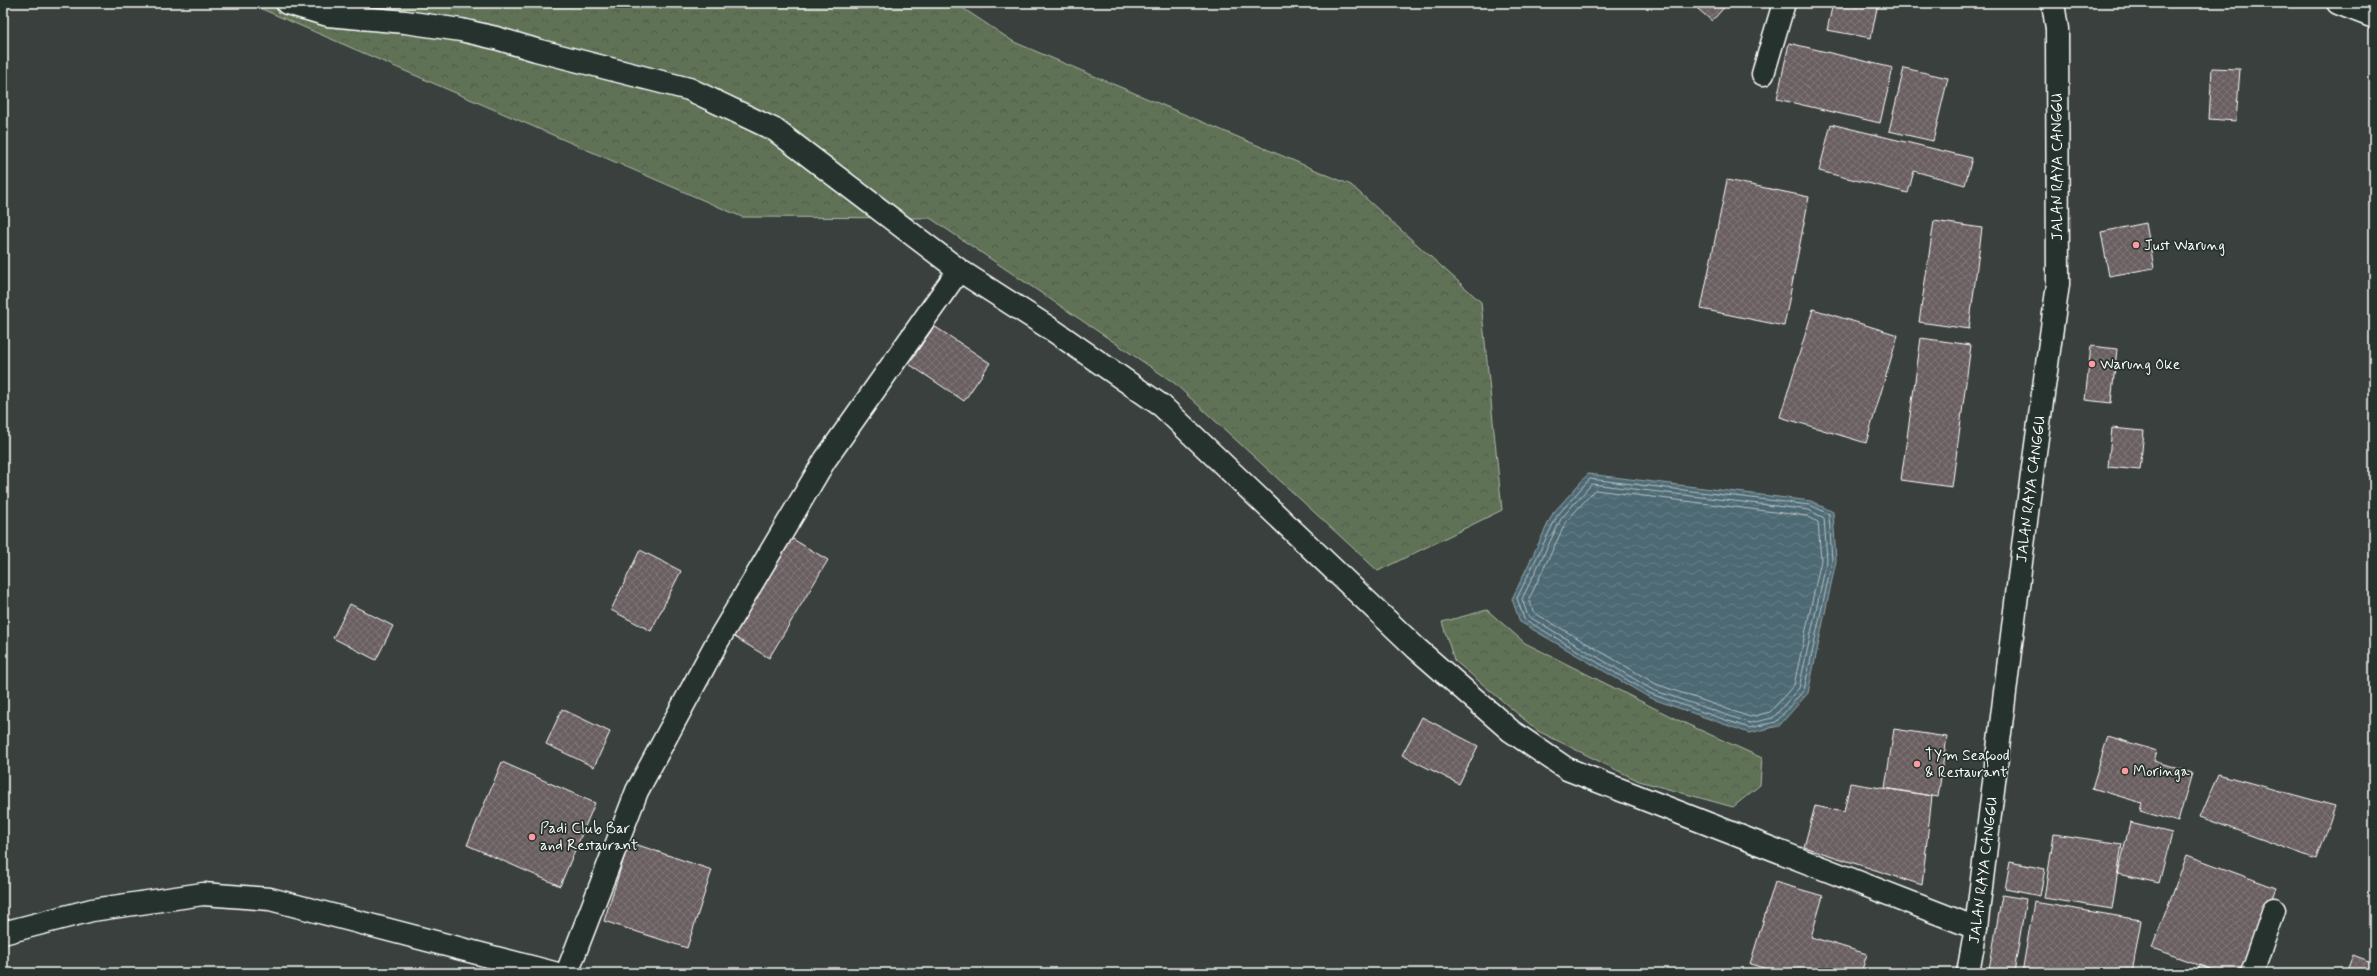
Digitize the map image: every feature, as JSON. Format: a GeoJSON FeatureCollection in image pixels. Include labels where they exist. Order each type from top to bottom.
{"type":"FeatureCollection","features":[{"type":"Feature","properties":{"kind":"street"},"geometry":{"type":"LineString","coordinates":[[287,3],[328,15],[462,30],[689,89],[774,130],[959,270],[1054,332],[1162,406],[1416,648],[1512,731],[1567,769],[1976,928]]}},
{"type":"Feature","properties":{"kind":"street"},"geometry":{"type":"LineString","coordinates":[[1763,74],[1784,3]]}},
{"type":"Feature","properties":{"kind":"street","name":"JALAN RAYA CANGGU"},"geometry":{"type":"LineString","coordinates":[[1968,973],[1976,928],[2030,489],[2058,284],[2057,29],[2053,3]]}},
{"type":"Feature","properties":{"kind":"street"},"geometry":{"type":"LineString","coordinates":[[2338,3],[2374,17]]}},
{"type":"Feature","properties":{"kind":"street"},"geometry":{"type":"LineString","coordinates":[[567,973],[636,790],[716,644],[825,460],[959,270]]}},
{"type":"Feature","properties":{"kind":"street"},"geometry":{"type":"LineString","coordinates":[[3,933],[24,929],[92,910],[203,894],[263,898],[554,973]]}},
{"type":"Feature","properties":{"kind":"street"},"geometry":{"type":"LineString","coordinates":[[2252,973],[2274,910]]}},
{"type":"Feature","properties":{"kind":"green space"},"geometry":{"type":"Polygon","coordinates":[[[248,3],[955,3],[1014,42],[1351,185],[1481,302],[1502,510],[1378,571],[1173,382],[930,218],[742,217],[248,3]]]}},
{"type":"Feature","properties":{"kind":"green space"},"geometry":{"type":"Polygon","coordinates":[[[1487,610],[1525,643],[1678,720],[1762,758],[1760,785],[1733,807],[1639,781],[1538,731],[1454,660],[1442,622],[1487,610]]]}},
{"type":"Feature","properties":{"kind":"water"},"geometry":{"type":"Polygon","coordinates":[[[1588,474],[1811,501],[1833,512],[1836,561],[1808,693],[1779,726],[1749,733],[1650,698],[1520,622],[1512,599],[1553,513],[1588,474]]]}},
{"type":"Feature","properties":{"kind":"building"},"geometry":{"type":"Polygon","coordinates":[[[1691,3],[1728,3],[1712,21],[1691,3]]]}},
{"type":"Feature","properties":{"kind":"building"},"geometry":{"type":"Polygon","coordinates":[[[1833,3],[1878,3],[1871,38],[1827,30],[1833,3]]]}},
{"type":"Feature","properties":{"kind":"building"},"geometry":{"type":"Polygon","coordinates":[[[1789,43],[1893,68],[1880,123],[1777,99],[1789,43]]]}},
{"type":"Feature","properties":{"kind":"building"},"geometry":{"type":"Polygon","coordinates":[[[1904,68],[1948,78],[1933,141],[1889,131],[1904,68]]]}},
{"type":"Feature","properties":{"kind":"building"},"geometry":{"type":"Polygon","coordinates":[[[2212,68],[2240,69],[2236,121],[2209,119],[2212,68]]]}},
{"type":"Feature","properties":{"kind":"building"},"geometry":{"type":"Polygon","coordinates":[[[1831,124],[1972,158],[1965,185],[1914,171],[1908,193],[1819,171],[1831,124]]]}},
{"type":"Feature","properties":{"kind":"building"},"geometry":{"type":"Polygon","coordinates":[[[1727,180],[1809,197],[1784,326],[1701,309],[1727,180]]]}},
{"type":"Feature","properties":{"kind":"building"},"geometry":{"type":"Polygon","coordinates":[[[1934,221],[1982,228],[1969,329],[1919,322],[1934,221]]]}},
{"type":"Feature","properties":{"kind":"building"},"geometry":{"type":"Polygon","coordinates":[[[2146,223],[2154,268],[2109,276],[2101,232],[2146,223]]]}},
{"type":"Feature","properties":{"kind":"building"},"geometry":{"type":"Polygon","coordinates":[[[1813,309],[1898,335],[1866,443],[1780,417],[1813,309]]]}},
{"type":"Feature","properties":{"kind":"building"},"geometry":{"type":"Polygon","coordinates":[[[934,326],[990,363],[964,401],[909,364],[934,326]]]}},
{"type":"Feature","properties":{"kind":"building"},"geometry":{"type":"Polygon","coordinates":[[[1921,338],[1971,345],[1952,487],[1901,480],[1921,338]]]}},
{"type":"Feature","properties":{"kind":"building"},"geometry":{"type":"Polygon","coordinates":[[[2091,346],[2117,349],[2111,403],[2085,400],[2091,346]]]}},
{"type":"Feature","properties":{"kind":"building"},"geometry":{"type":"Polygon","coordinates":[[[2112,428],[2144,431],[2140,470],[2108,467],[2112,428]]]}},
{"type":"Feature","properties":{"kind":"building"},"geometry":{"type":"Polygon","coordinates":[[[791,538],[828,560],[769,658],[733,636],[791,538]]]}},
{"type":"Feature","properties":{"kind":"building"},"geometry":{"type":"Polygon","coordinates":[[[640,550],[681,571],[651,631],[611,610],[640,550]]]}},
{"type":"Feature","properties":{"kind":"building"},"geometry":{"type":"Polygon","coordinates":[[[350,604],[393,626],[376,660],[333,638],[350,604]]]}},
{"type":"Feature","properties":{"kind":"building"},"geometry":{"type":"Polygon","coordinates":[[[562,709],[610,732],[594,767],[546,744],[562,709]]]}},
{"type":"Feature","properties":{"kind":"building"},"geometry":{"type":"Polygon","coordinates":[[[1422,717],[1478,746],[1459,784],[1402,755],[1422,717]]]}},
{"type":"Feature","properties":{"kind":"building"},"geometry":{"type":"Polygon","coordinates":[[[1894,729],[1947,737],[1938,797],[1885,788],[1894,729]]]}},
{"type":"Feature","properties":{"kind":"building"},"geometry":{"type":"Polygon","coordinates":[[[2108,736],[2157,751],[2154,761],[2192,773],[2178,822],[2140,811],[2142,803],[2092,788],[2108,736]]]}},
{"type":"Feature","properties":{"kind":"building"},"geometry":{"type":"Polygon","coordinates":[[[502,762],[595,803],[560,886],[467,845],[502,762]]]}},
{"type":"Feature","properties":{"kind":"building"},"geometry":{"type":"Polygon","coordinates":[[[2218,774],[2335,806],[2316,859],[2200,817],[2218,774]]]}},
{"type":"Feature","properties":{"kind":"building"},"geometry":{"type":"Polygon","coordinates":[[[1850,783],[1932,796],[1922,885],[1804,847],[1815,806],[1844,812],[1850,783]]]}},
{"type":"Feature","properties":{"kind":"building"},"geometry":{"type":"Polygon","coordinates":[[[2130,823],[2172,833],[2159,883],[2118,874],[2130,823]]]}},
{"type":"Feature","properties":{"kind":"building"},"geometry":{"type":"Polygon","coordinates":[[[2054,834],[2122,844],[2112,909],[2044,898],[2054,834]]]}},
{"type":"Feature","properties":{"kind":"building"},"geometry":{"type":"Polygon","coordinates":[[[629,842],[712,870],[687,948],[604,921],[629,842]]]}},
{"type":"Feature","properties":{"kind":"building"},"geometry":{"type":"Polygon","coordinates":[[[2187,855],[2276,888],[2246,973],[2221,973],[2152,948],[2187,855]]]}},
{"type":"Feature","properties":{"kind":"building"},"geometry":{"type":"Polygon","coordinates":[[[2010,862],[2045,869],[2040,896],[2005,889],[2010,862]]]}},
{"type":"Feature","properties":{"kind":"building"},"geometry":{"type":"Polygon","coordinates":[[[1775,882],[1823,896],[1811,937],[1867,954],[1861,973],[1781,973],[1750,964],[1775,882]]]}},
{"type":"Feature","properties":{"kind":"building"},"geometry":{"type":"Polygon","coordinates":[[[2002,895],[2026,899],[2014,973],[1989,970],[2002,895]]]}},
{"type":"Feature","properties":{"kind":"building"},"geometry":{"type":"Polygon","coordinates":[[[2034,902],[2141,920],[2132,973],[2022,973],[2034,902]]]}},
{"type":"Feature","properties":{"kind":"building"},"geometry":{"type":"Polygon","coordinates":[[[2353,955],[2374,963],[2374,973],[2346,973],[2353,955]]]}},
{"type":"Feature","properties":{"kind":"building"},"geometry":{"type":"Polygon","coordinates":[[[2200,965],[2221,973],[2197,973],[2200,965]]]}},
{"type":"Feature","properties":{"kind":"place","name":"Just Warung"},"geometry":{"type":"Point","coordinates":[2136,245]}},
{"type":"Feature","properties":{"kind":"place","name":"Warung Oke"},"geometry":{"type":"Point","coordinates":[2092,364]}},
{"type":"Feature","properties":{"kind":"place","name":"TYm Seafood & Restaurant"},"geometry":{"type":"Point","coordinates":[1917,764]}},
{"type":"Feature","properties":{"kind":"place","name":"Moringa"},"geometry":{"type":"Point","coordinates":[2125,771]}},
{"type":"Feature","properties":{"kind":"place","name":"Padi Club Bar and Restaurant"},"geometry":{"type":"Point","coordinates":[532,837]}}]}
